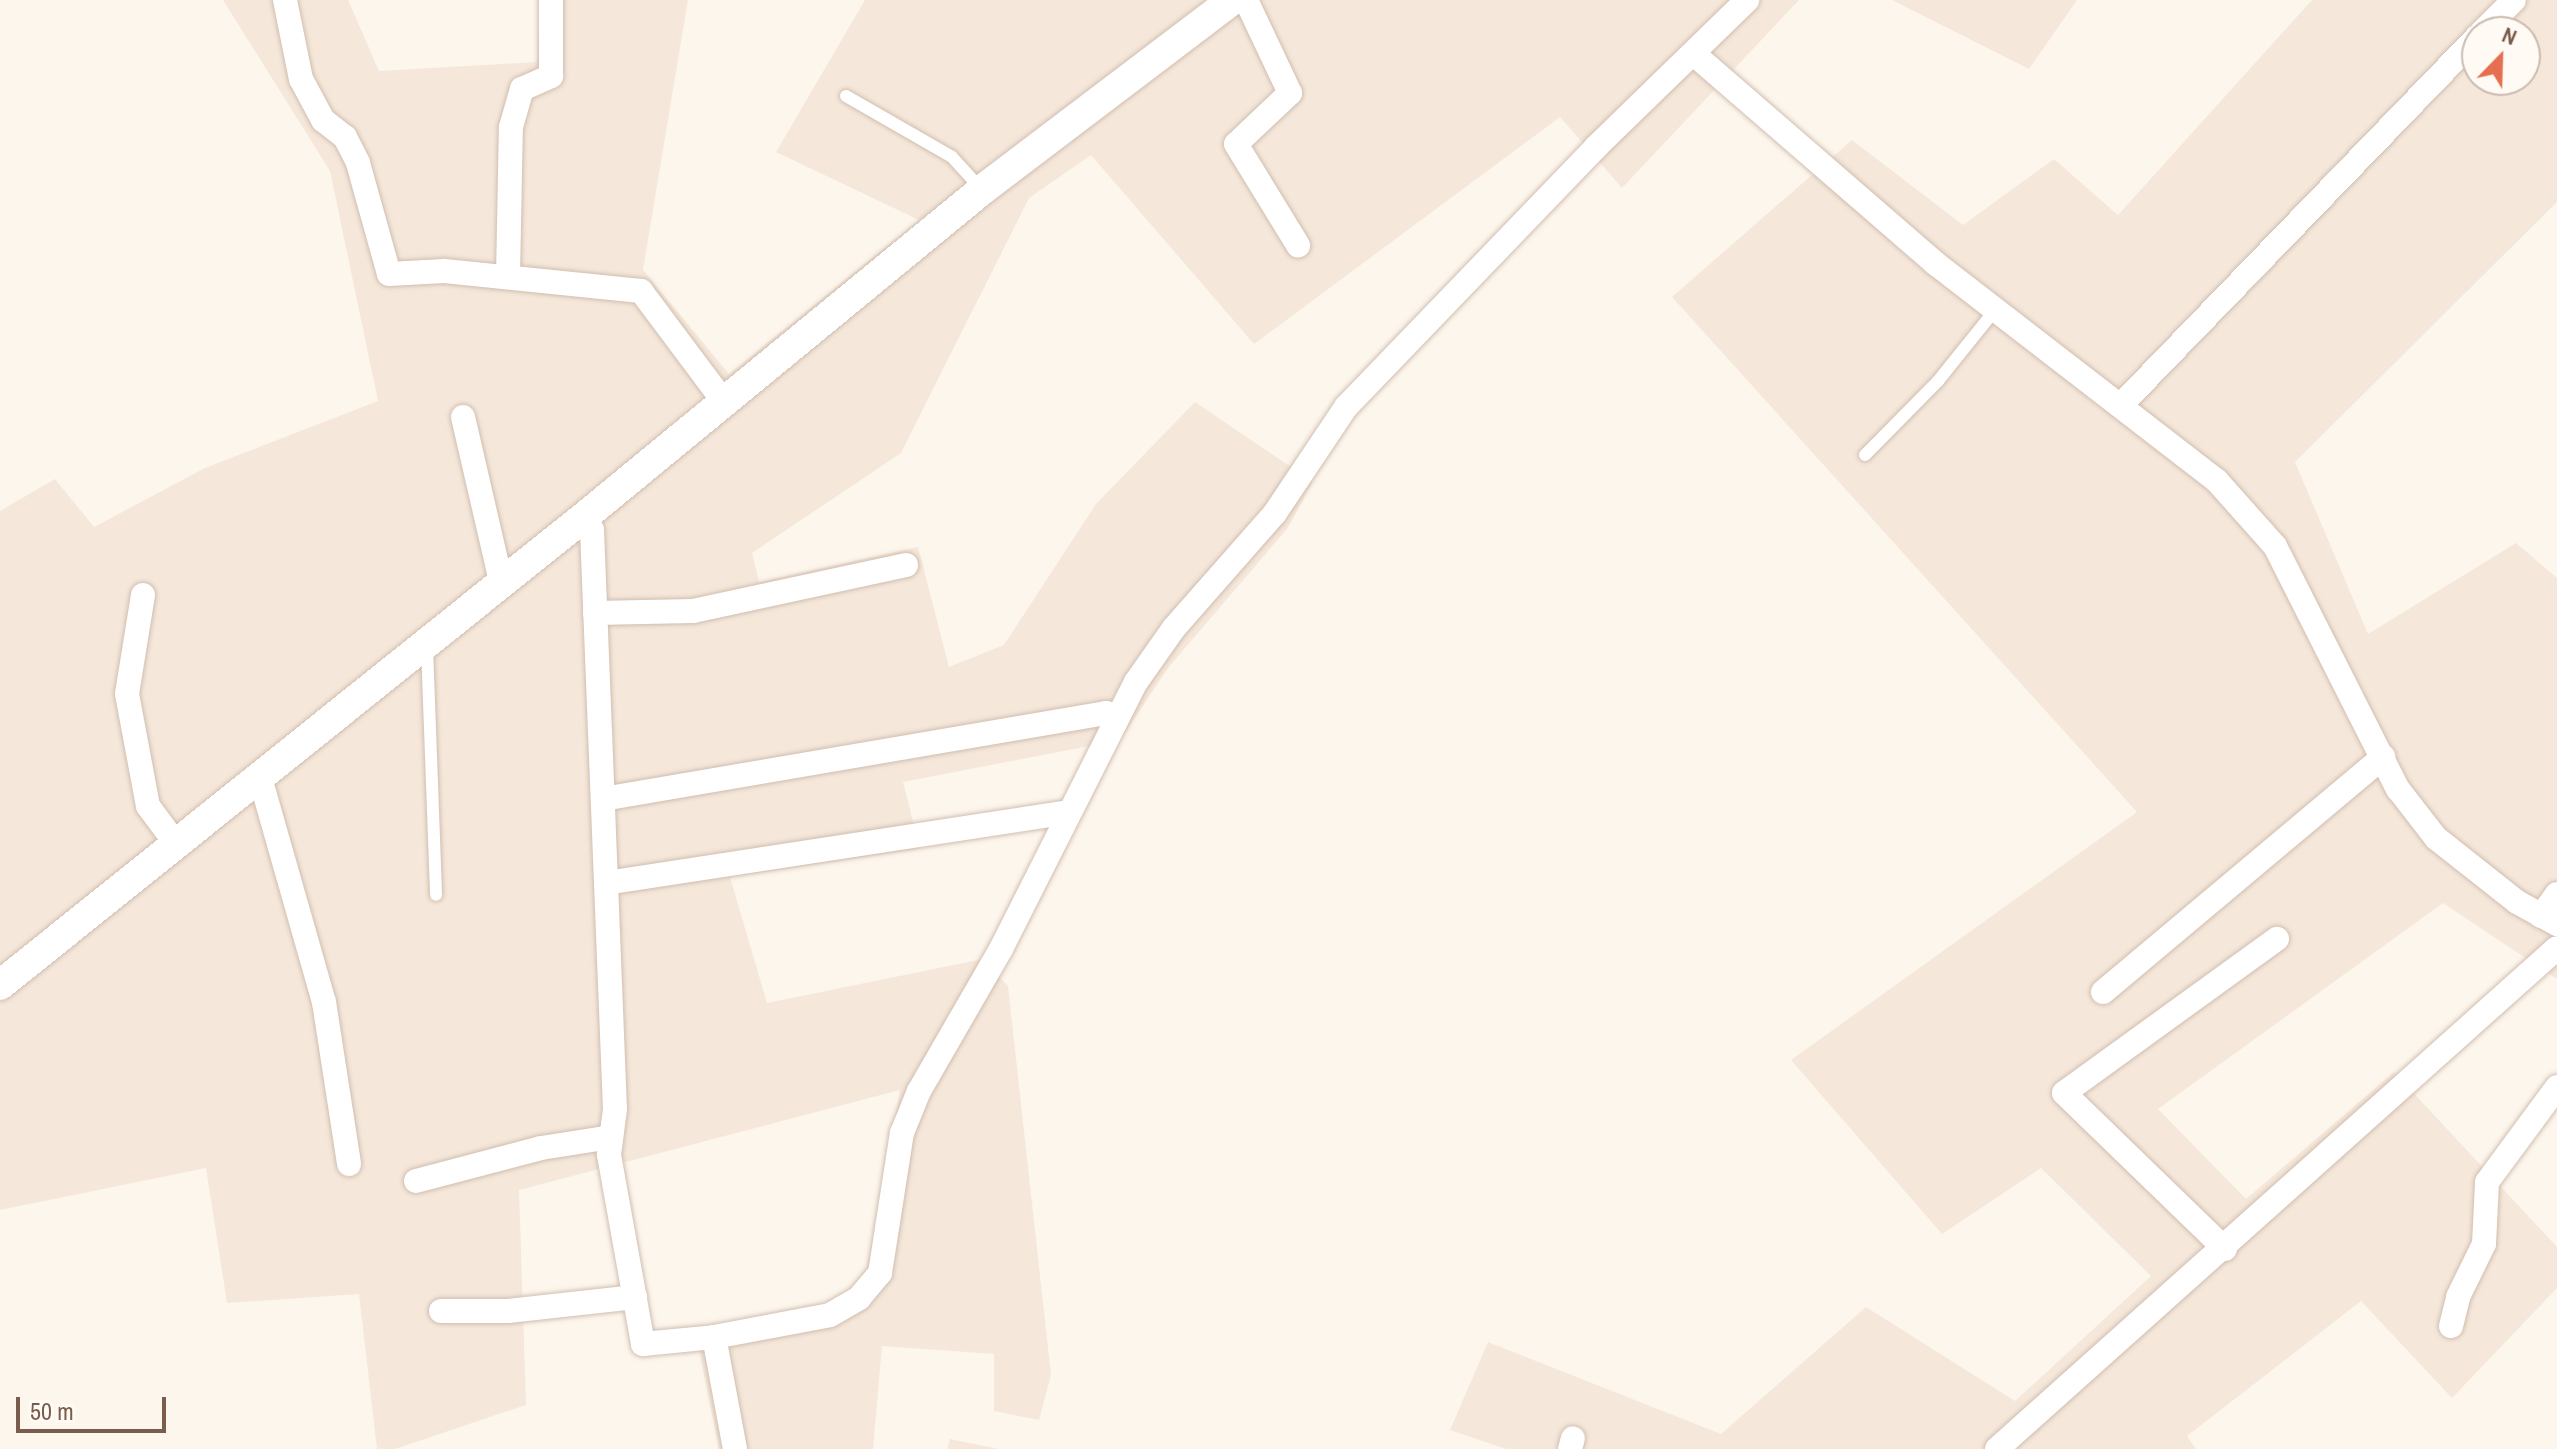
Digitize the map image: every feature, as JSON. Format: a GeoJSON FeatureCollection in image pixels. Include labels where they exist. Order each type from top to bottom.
{"type":"FeatureCollection","features":[{"type":"Feature","properties":{"kind":"street"},"geometry":{"type":"LineString","coordinates":[[285,0],[301,79],[323,120],[345,137],[358,163],[389,274],[444,271],[641,291],[724,402]]}},
{"type":"Feature","properties":{"kind":"street"},"geometry":{"type":"LineString","coordinates":[[508,277],[511,127],[522,89],[551,76],[551,0]]}},
{"type":"Feature","properties":{"kind":"street"},"geometry":{"type":"LineString","coordinates":[[0,985],[174,841],[584,517],[982,190],[1232,0]]}},
{"type":"Feature","properties":{"kind":"street"},"geometry":{"type":"LineString","coordinates":[[1246,0],[1290,93],[1236,144],[1298,245]]}},
{"type":"Feature","properties":{"kind":"street"},"geometry":{"type":"LineString","coordinates":[[584,517],[592,530],[603,799],[609,1155],[643,1344],[714,1337],[830,1315],[859,1298],[880,1273],[908,1119],[1118,716],[1174,628],[1275,513],[1346,407],[1596,147],[1695,55],[1747,0]]}},
{"type":"Feature","properties":{"kind":"street"},"geometry":{"type":"LineString","coordinates":[[2498,16],[2514,0]]}},
{"type":"Feature","properties":{"kind":"street"},"geometry":{"type":"LineString","coordinates":[[2120,406],[2461,54]]}},
{"type":"Feature","properties":{"kind":"street"},"geometry":{"type":"LineString","coordinates":[[1695,55],[1995,310],[2217,481],[2275,546],[2398,789],[2436,838],[2549,920],[2557,894]]}},
{"type":"Feature","properties":{"kind":"street"},"geometry":{"type":"LineString","coordinates":[[463,417],[501,581]]}},
{"type":"Feature","properties":{"kind":"street"},"geometry":{"type":"LineString","coordinates":[[595,613],[693,611],[906,565]]}},
{"type":"Feature","properties":{"kind":"street"},"geometry":{"type":"LineString","coordinates":[[143,595],[127,694],[148,806],[174,841]]}},
{"type":"Feature","properties":{"kind":"street"},"geometry":{"type":"LineString","coordinates":[[603,799],[1106,713],[1118,716]]}},
{"type":"Feature","properties":{"kind":"street"},"geometry":{"type":"LineString","coordinates":[[2103,992],[2383,757]]}},
{"type":"Feature","properties":{"kind":"street"},"geometry":{"type":"LineString","coordinates":[[259,774],[324,1002],[349,1164]]}},
{"type":"Feature","properties":{"kind":"street"},"geometry":{"type":"LineString","coordinates":[[606,883],[1069,812]]}},
{"type":"Feature","properties":{"kind":"street"},"geometry":{"type":"LineString","coordinates":[[2225,1249],[2064,1093],[2277,939]]}},
{"type":"Feature","properties":{"kind":"street"},"geometry":{"type":"LineString","coordinates":[[1997,1449],[2225,1249],[2557,948]]}},
{"type":"Feature","properties":{"kind":"street"},"geometry":{"type":"LineString","coordinates":[[2451,1326],[2461,1289],[2484,1244],[2487,1182],[2554,1096]]}},
{"type":"Feature","properties":{"kind":"street"},"geometry":{"type":"LineString","coordinates":[[416,1181],[541,1148],[611,1137]]}},
{"type":"Feature","properties":{"kind":"street"},"geometry":{"type":"LineString","coordinates":[[441,1311],[508,1311],[635,1297]]}},
{"type":"Feature","properties":{"kind":"street"},"geometry":{"type":"LineString","coordinates":[[714,1337],[735,1449]]}},
{"type":"Feature","properties":{"kind":"lane"},"geometry":{"type":"LineString","coordinates":[[846,96],[952,157],[982,190]]}},
{"type":"Feature","properties":{"kind":"lane"},"geometry":{"type":"LineString","coordinates":[[1865,455],[1949,369],[1995,310]]}},
{"type":"Feature","properties":{"kind":"lane"},"geometry":{"type":"LineString","coordinates":[[427,640],[436,895]]}},
{"type":"Feature","properties":{"kind":"shaded area"},"geometry":{"type":"Polygon","coordinates":[[[223,0],[348,0],[379,71],[537,62],[541,0],[688,0],[643,270],[729,374],[919,220],[776,152],[865,0],[1799,0],[1622,188],[1560,117],[1254,344],[1091,155],[1029,198],[901,453],[752,553],[759,582],[918,547],[949,667],[1004,645],[1096,504],[1195,402],[1313,482],[1287,529],[1168,668],[1120,740],[903,782],[920,849],[730,877],[767,1003],[983,959],[1008,986],[1051,1375],[1039,1420],[994,1411],[994,1354],[882,1346],[873,1449],[719,1449],[695,1330],[827,1306],[847,1293],[867,1268],[900,1090],[519,1190],[526,1405],[395,1449],[377,1449],[359,1294],[227,1303],[206,1168],[0,1210],[0,511],[55,479],[94,527],[205,468],[378,401],[330,171],[223,0]]]}},
{"type":"Feature","properties":{"kind":"shaded area"},"geometry":{"type":"Polygon","coordinates":[[[1892,0],[2077,0],[2029,69],[1892,0]]]}},
{"type":"Feature","properties":{"kind":"shaded area"},"geometry":{"type":"Polygon","coordinates":[[[2312,0],[2557,0],[2557,202],[2295,462],[2368,634],[2516,543],[2557,578],[2557,979],[2443,903],[2158,1109],[2246,1199],[2394,1072],[2557,1247],[2557,1288],[2452,1398],[2361,1301],[2187,1436],[2196,1449],[1506,1449],[1450,1430],[1488,1342],[1721,1434],[1866,1307],[2015,1401],[2151,1276],[2041,1168],[1942,1234],[1791,1060],[2137,812],[1672,297],[1852,140],[1963,225],[2054,159],[2118,215],[2312,0]]]}},
{"type":"Feature","properties":{"kind":"shaded area"},"geometry":{"type":"Polygon","coordinates":[[[950,1439],[999,1449],[947,1449],[950,1439]]]}}]}
